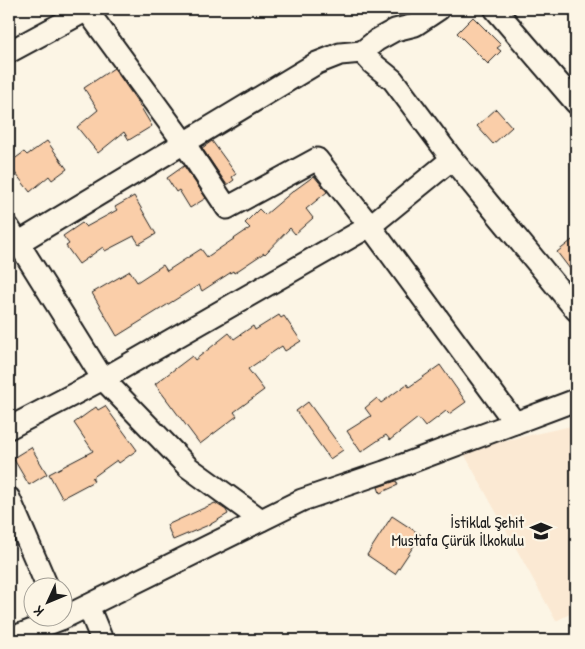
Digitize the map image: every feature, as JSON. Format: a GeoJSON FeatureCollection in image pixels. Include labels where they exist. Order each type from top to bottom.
{"type":"FeatureCollection","features":[{"type":"Feature","properties":{"kind":"street"},"geometry":{"type":"LineString","coordinates":[[261,520],[188,467],[103,379],[12,239],[184,143],[317,63],[340,54],[362,52],[377,40],[395,30],[415,25],[440,9]]}},
{"type":"Feature","properties":{"kind":"street"},"geometry":{"type":"LineString","coordinates":[[495,9],[576,103]]}},
{"type":"Feature","properties":{"kind":"street"},"geometry":{"type":"LineString","coordinates":[[9,52],[86,10],[184,143],[227,208],[317,159],[370,226],[515,423]]}},
{"type":"Feature","properties":{"kind":"street"},"geometry":{"type":"LineString","coordinates":[[362,52],[372,63],[394,80],[452,159],[576,310]]}},
{"type":"Feature","properties":{"kind":"street"},"geometry":{"type":"LineString","coordinates":[[9,428],[103,379],[370,226],[452,159]]}},
{"type":"Feature","properties":{"kind":"street"},"geometry":{"type":"LineString","coordinates":[[72,613],[302,500],[384,472],[576,400]]}},
{"type":"Feature","properties":{"kind":"street"},"geometry":{"type":"LineString","coordinates":[[9,498],[43,576]]}},
{"type":"Feature","properties":{"kind":"street"},"geometry":{"type":"LineString","coordinates":[[88,606],[102,640]]}},
{"type":"Feature","properties":{"kind":"street"},"geometry":{"type":"LineString","coordinates":[[9,639],[41,626]]}},
{"type":"Feature","properties":{"kind":"shaded area","name":"İstiklal Şehit Mustafa Çürük İlkokulu"},"geometry":{"type":"Polygon","coordinates":[[[576,425],[576,611],[556,621],[462,450],[576,425]]]}},
{"type":"Feature","properties":{"kind":"building"},"geometry":{"type":"Polygon","coordinates":[[[473,17],[501,45],[497,48],[501,51],[488,64],[457,33],[473,17]]]}},
{"type":"Feature","properties":{"kind":"building"},"geometry":{"type":"Polygon","coordinates":[[[114,68],[152,126],[129,140],[124,132],[98,153],[77,127],[98,110],[84,88],[114,68]]]}},
{"type":"Feature","properties":{"kind":"building"},"geometry":{"type":"Polygon","coordinates":[[[496,109],[512,127],[493,144],[477,126],[496,109]]]}},
{"type":"Feature","properties":{"kind":"building"},"geometry":{"type":"Polygon","coordinates":[[[47,141],[67,169],[52,180],[49,176],[30,192],[9,163],[24,152],[27,155],[47,141]]]}},
{"type":"Feature","properties":{"kind":"building"},"geometry":{"type":"Polygon","coordinates":[[[212,141],[236,174],[232,177],[234,180],[227,185],[202,148],[212,141]]]}},
{"type":"Feature","properties":{"kind":"building"},"geometry":{"type":"Polygon","coordinates":[[[184,166],[206,198],[190,208],[179,190],[176,192],[167,178],[184,166]]]}},
{"type":"Feature","properties":{"kind":"building"},"geometry":{"type":"Polygon","coordinates":[[[314,176],[327,192],[306,209],[313,218],[295,234],[290,228],[265,254],[234,273],[233,271],[202,291],[199,285],[117,336],[92,293],[130,271],[137,282],[163,265],[167,271],[201,249],[207,257],[250,228],[245,223],[259,209],[265,215],[314,176]]]}},
{"type":"Feature","properties":{"kind":"building"},"geometry":{"type":"Polygon","coordinates":[[[134,196],[156,234],[139,244],[134,236],[105,251],[103,247],[79,264],[66,246],[69,244],[63,236],[82,223],[86,227],[117,210],[115,207],[134,196]]]}},
{"type":"Feature","properties":{"kind":"building"},"geometry":{"type":"Polygon","coordinates":[[[576,237],[576,277],[557,252],[576,237]]]}},
{"type":"Feature","properties":{"kind":"building"},"geometry":{"type":"Polygon","coordinates":[[[279,315],[281,318],[284,316],[301,341],[285,351],[282,346],[248,369],[264,390],[234,412],[237,416],[200,444],[155,384],[192,356],[195,360],[229,333],[234,339],[253,326],[255,330],[279,315]]]}},
{"type":"Feature","properties":{"kind":"building"},"geometry":{"type":"Polygon","coordinates":[[[440,365],[466,402],[449,414],[446,411],[425,427],[418,418],[390,440],[386,435],[361,452],[347,431],[371,416],[365,408],[377,398],[381,403],[407,384],[409,387],[440,365]]]}},
{"type":"Feature","properties":{"kind":"building"},"geometry":{"type":"Polygon","coordinates":[[[308,402],[343,450],[330,459],[296,411],[308,402]]]}},
{"type":"Feature","properties":{"kind":"building"},"geometry":{"type":"Polygon","coordinates":[[[105,406],[137,450],[119,463],[117,460],[92,478],[94,481],[62,498],[49,474],[93,451],[74,423],[96,407],[98,410],[105,406]]]}},
{"type":"Feature","properties":{"kind":"building"},"geometry":{"type":"Polygon","coordinates":[[[31,447],[47,474],[29,485],[13,458],[31,447]]]}},
{"type":"Feature","properties":{"kind":"building"},"geometry":{"type":"Polygon","coordinates":[[[396,481],[398,485],[380,493],[378,487],[396,481]]]}},
{"type":"Feature","properties":{"kind":"building"},"geometry":{"type":"Polygon","coordinates":[[[215,503],[226,510],[228,514],[211,524],[173,540],[167,525],[215,503]]]}},
{"type":"Feature","properties":{"kind":"building"},"geometry":{"type":"Polygon","coordinates":[[[392,516],[421,535],[395,574],[367,555],[392,516]]]}},
{"type":"Feature","properties":{"kind":"place","name":"İstiklal Şehit Mustafa Çürük İlkokulu"},"geometry":{"type":"Point","coordinates":[541,531]}}]}
